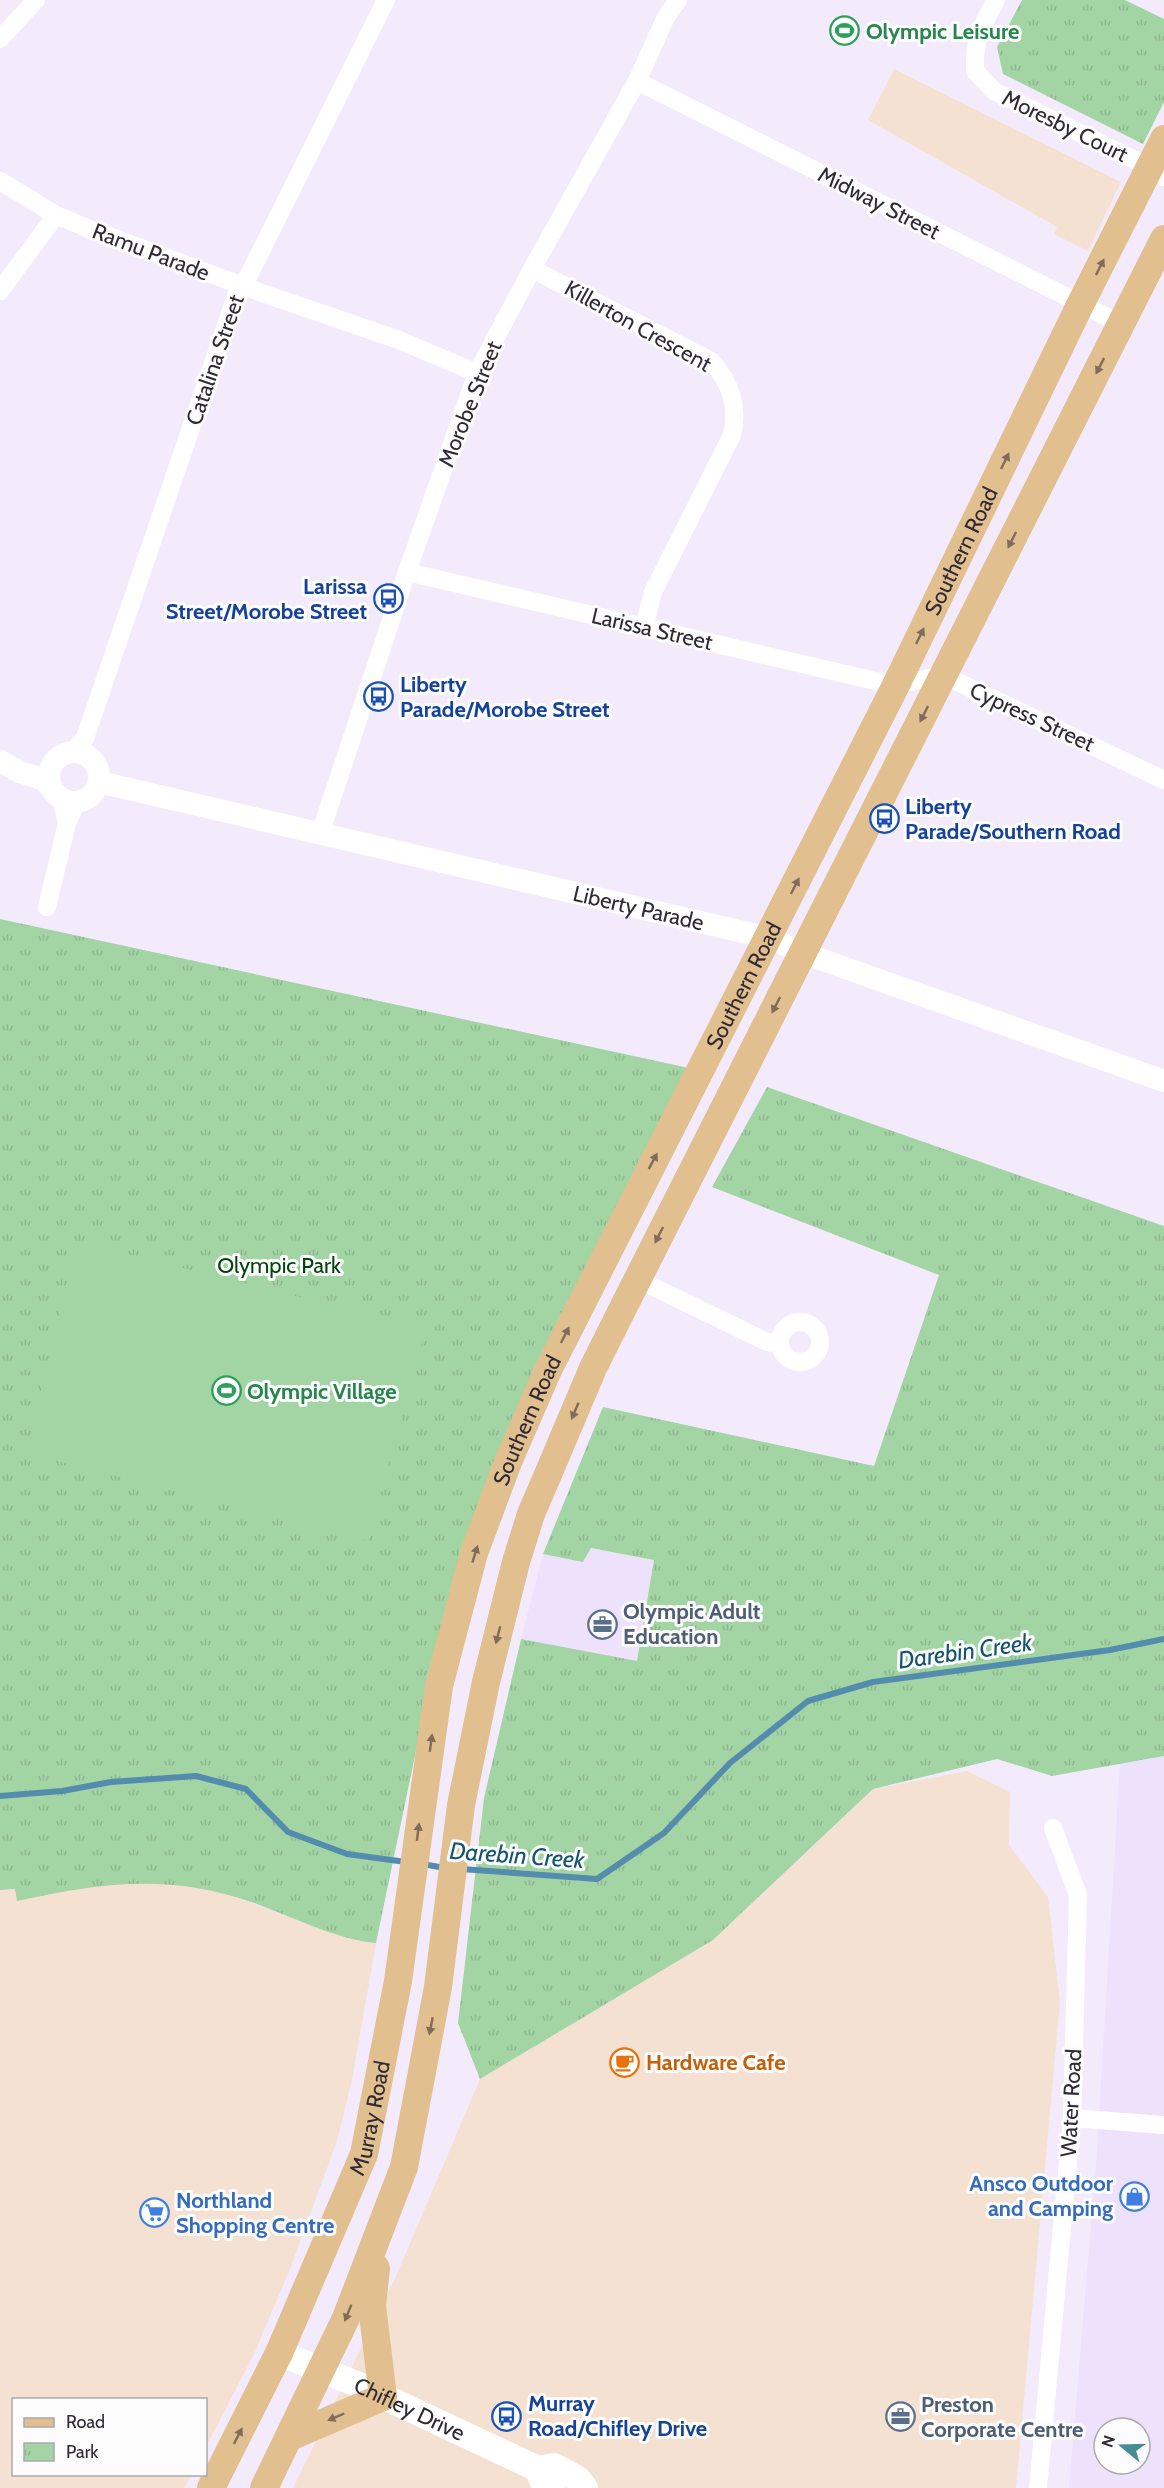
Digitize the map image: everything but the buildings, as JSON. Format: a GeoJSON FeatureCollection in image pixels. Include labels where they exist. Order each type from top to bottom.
{"type":"FeatureCollection","features":[{"type":"Feature","properties":{"kind":"main road","name":"Southern Road"},"geometry":{"type":"LineString","coordinates":[[414,1863],[439,1686],[474,1553],[508,1462],[548,1370],[896,685],[1080,305],[1156,173],[1164,139]]}},
{"type":"Feature","properties":{"kind":"main road","name":"Southern Road"},"geometry":{"type":"LineString","coordinates":[[453,1870],[461,1805],[486,1682],[516,1562],[531,1514],[593,1368],[1164,239]]}},
{"type":"Feature","properties":{"kind":"main road","name":"Murray Road"},"geometry":{"type":"LineString","coordinates":[[211,2488],[279,2353],[364,2154],[398,1981],[414,1863]]}},
{"type":"Feature","properties":{"kind":"main road","name":"Murray Road"},"geometry":{"type":"LineString","coordinates":[[264,2488],[346,2318],[404,2167],[438,1988],[453,1870]]}},
{"type":"Feature","properties":{"kind":"main road"},"geometry":{"type":"LineString","coordinates":[[398,1981],[438,1988]]}},
{"type":"Feature","properties":{"kind":"main road"},"geometry":{"type":"LineString","coordinates":[[290,2437],[383,2397],[372,2306],[381,2227]]}},
{"type":"Feature","properties":{"kind":"main road","name":"Chifley Drive"},"geometry":{"type":"LineString","coordinates":[[279,2353],[452,2427],[545,2479],[554,2466],[578,2479],[585,2488]]}},
{"type":"Feature","properties":{"kind":"street"},"geometry":{"type":"LineString","coordinates":[[0,39],[36,0]]}},
{"type":"Feature","properties":{"kind":"street","name":"Catalina Street"},"geometry":{"type":"LineString","coordinates":[[76,751],[237,293],[249,275],[386,0]]}},
{"type":"Feature","properties":{"kind":"street","name":"Morobe Street"},"geometry":{"type":"LineString","coordinates":[[320,834],[407,572],[477,373],[637,81],[660,28],[678,0]]}},
{"type":"Feature","properties":{"kind":"street","name":"Moresby Court"},"geometry":{"type":"LineString","coordinates":[[996,0],[978,35],[975,71],[994,91],[1133,159],[1156,173]]}},
{"type":"Feature","properties":{"kind":"street","name":"Midway Street"},"geometry":{"type":"LineString","coordinates":[[637,81],[1121,324]]}},
{"type":"Feature","properties":{"kind":"street","name":"Ramu Parade"},"geometry":{"type":"LineString","coordinates":[[0,181],[56,215],[241,286],[399,340],[477,373]]}},
{"type":"Feature","properties":{"kind":"street"},"geometry":{"type":"LineString","coordinates":[[0,291],[56,215]]}},
{"type":"Feature","properties":{"kind":"street","name":"Killerton Crescent"},"geometry":{"type":"LineString","coordinates":[[532,269],[711,361],[722,374],[733,400],[736,412],[732,435],[653,592],[644,627]]}},
{"type":"Feature","properties":{"kind":"street","name":"Larissa Street"},"geometry":{"type":"LineString","coordinates":[[407,572],[896,685]]}},
{"type":"Feature","properties":{"kind":"street","name":"Cypress Street"},"geometry":{"type":"LineString","coordinates":[[896,685],[943,675],[1164,780]]}},
{"type":"Feature","properties":{"kind":"street"},"geometry":{"type":"LineString","coordinates":[[1,761],[20,758],[44,762],[76,751]]}},
{"type":"Feature","properties":{"kind":"street"},"geometry":{"type":"LineString","coordinates":[[1,761],[20,772],[42,779],[63,795],[89,797],[99,782],[99,770],[76,751]]}},
{"type":"Feature","properties":{"kind":"street"},"geometry":{"type":"LineString","coordinates":[[47,907],[67,823],[63,795],[50,773],[76,751]]}},
{"type":"Feature","properties":{"kind":"street","name":"Liberty Parade"},"geometry":{"type":"LineString","coordinates":[[99,782],[769,938],[803,953],[1164,1082]]}},
{"type":"Feature","properties":{"kind":"street"},"geometry":{"type":"LineString","coordinates":[[637,1279],[767,1342],[780,1344]]}},
{"type":"Feature","properties":{"kind":"street","name":"Water Road"},"geometry":{"type":"LineString","coordinates":[[1038,2488],[1072,2118],[1078,1895],[1053,1828]]}},
{"type":"Feature","properties":{"kind":"street"},"geometry":{"type":"LineString","coordinates":[[1072,2118],[1164,2125]]}},
{"type":"Feature","properties":{"kind":"shaded area"},"geometry":{"type":"Polygon","coordinates":[[[894,69],[1121,182],[1088,251],[1054,234],[1057,227],[868,120],[894,69]]]}},
{"type":"Feature","properties":{"kind":"shaded area"},"geometry":{"type":"Polygon","coordinates":[[[590,1548],[655,1560],[637,1662],[521,1639],[543,1554],[583,1562],[590,1548]]]}},
{"type":"Feature","properties":{"kind":"shaded area"},"geometry":{"type":"Polygon","coordinates":[[[1164,1756],[1164,2488],[1069,2488],[1096,2166],[1120,1764],[1164,1756]]]}},
{"type":"Feature","properties":{"kind":"shaded area"},"geometry":{"type":"Polygon","coordinates":[[[967,1771],[1010,1792],[1009,1845],[1048,1897],[1060,2002],[1016,2488],[293,2488],[396,2276],[480,2079],[713,1940],[873,1789],[967,1771]]]}},
{"type":"Feature","properties":{"kind":"shaded area","name":"Northland Shopping Centre"},"geometry":{"type":"Polygon","coordinates":[[[159,1882],[220,1892],[357,1940],[376,1943],[352,2080],[337,2141],[290,2269],[254,2354],[207,2445],[207,2398],[12,2398],[12,2476],[190,2476],[184,2488],[0,2488],[0,1890],[15,1889],[17,1900],[96,1885],[159,1882]]]}},
{"type":"Feature","properties":{"kind":"green space"},"geometry":{"type":"Polygon","coordinates":[[[1022,0],[1125,0],[1164,19],[1164,102],[1143,144],[1003,74],[997,47],[1022,0]]]}},
{"type":"Feature","properties":{"kind":"green space","name":"Olympic Park"},"geometry":{"type":"Polygon","coordinates":[[[0,919],[689,1068],[524,1396],[426,1703],[376,1943],[346,1937],[251,1902],[191,1887],[163,1884],[105,1886],[17,1901],[15,1889],[0,1890],[0,919]]]}},
{"type":"Feature","properties":{"kind":"green space"},"geometry":{"type":"Polygon","coordinates":[[[767,1087],[1164,1226],[1164,1756],[1052,1776],[997,1759],[873,1789],[713,1940],[480,2079],[458,2023],[484,1798],[521,1639],[637,1661],[654,1560],[591,1548],[583,1562],[543,1554],[603,1407],[874,1466],[939,1275],[712,1187],[767,1087]]]}},
{"type":"Feature","properties":{"kind":"green space","name":"Olympic Village"},"geometry":{"type":"Polygon","coordinates":[[[77,1242],[426,1328],[368,1541],[27,1453],[77,1242]]]}},
{"type":"Feature","properties":{"kind":"waterway","name":"Darebin Creek"},"geometry":{"type":"LineString","coordinates":[[461,1869],[597,1879],[664,1833],[730,1763],[808,1701],[873,1682],[1110,1650],[1164,1639]]}},
{"type":"Feature","properties":{"kind":"waterway","name":"Darebin Creek"},"geometry":{"type":"LineString","coordinates":[[0,1796],[62,1791],[111,1782],[196,1776],[246,1789],[288,1832],[347,1854],[406,1862]]}},
{"type":"Feature","properties":{"kind":"waterway","name":"Darebin Creek"},"geometry":{"type":"LineString","coordinates":[[422,1864],[445,1868]]}},
{"type":"Feature","properties":{"kind":"place","name":"Olympic Leisure"},"geometry":{"type":"Point","coordinates":[845,31]}},
{"type":"Feature","properties":{"kind":"place","name":"Larissa Street/Morobe Street"},"geometry":{"type":"Point","coordinates":[388,599]}},
{"type":"Feature","properties":{"kind":"place","name":"Liberty Parade/Morobe Street"},"geometry":{"type":"Point","coordinates":[379,697]}},
{"type":"Feature","properties":{"kind":"place","name":"Liberty Parade/Southern Road"},"geometry":{"type":"Point","coordinates":[884,819]}},
{"type":"Feature","properties":{"kind":"place","name":"Olympic Village"},"geometry":{"type":"Point","coordinates":[226,1391]}},
{"type":"Feature","properties":{"kind":"place","name":"Olympic Adult Education"},"geometry":{"type":"Point","coordinates":[602,1624]}},
{"type":"Feature","properties":{"kind":"place","name":"Hardware Cafe"},"geometry":{"type":"Point","coordinates":[625,2062]}},
{"type":"Feature","properties":{"kind":"place","name":"Ansco Outdoor and Camping"},"geometry":{"type":"Point","coordinates":[1134,2196]}},
{"type":"Feature","properties":{"kind":"place","name":"Northland Shopping Centre"},"geometry":{"type":"Point","coordinates":[155,2213]}},
{"type":"Feature","properties":{"kind":"place","name":"Murray Road/Chifley Drive"},"geometry":{"type":"Point","coordinates":[507,2416]}},
{"type":"Feature","properties":{"kind":"place","name":"Preston Corporate Centre"},"geometry":{"type":"Point","coordinates":[900,2417]}}]}
